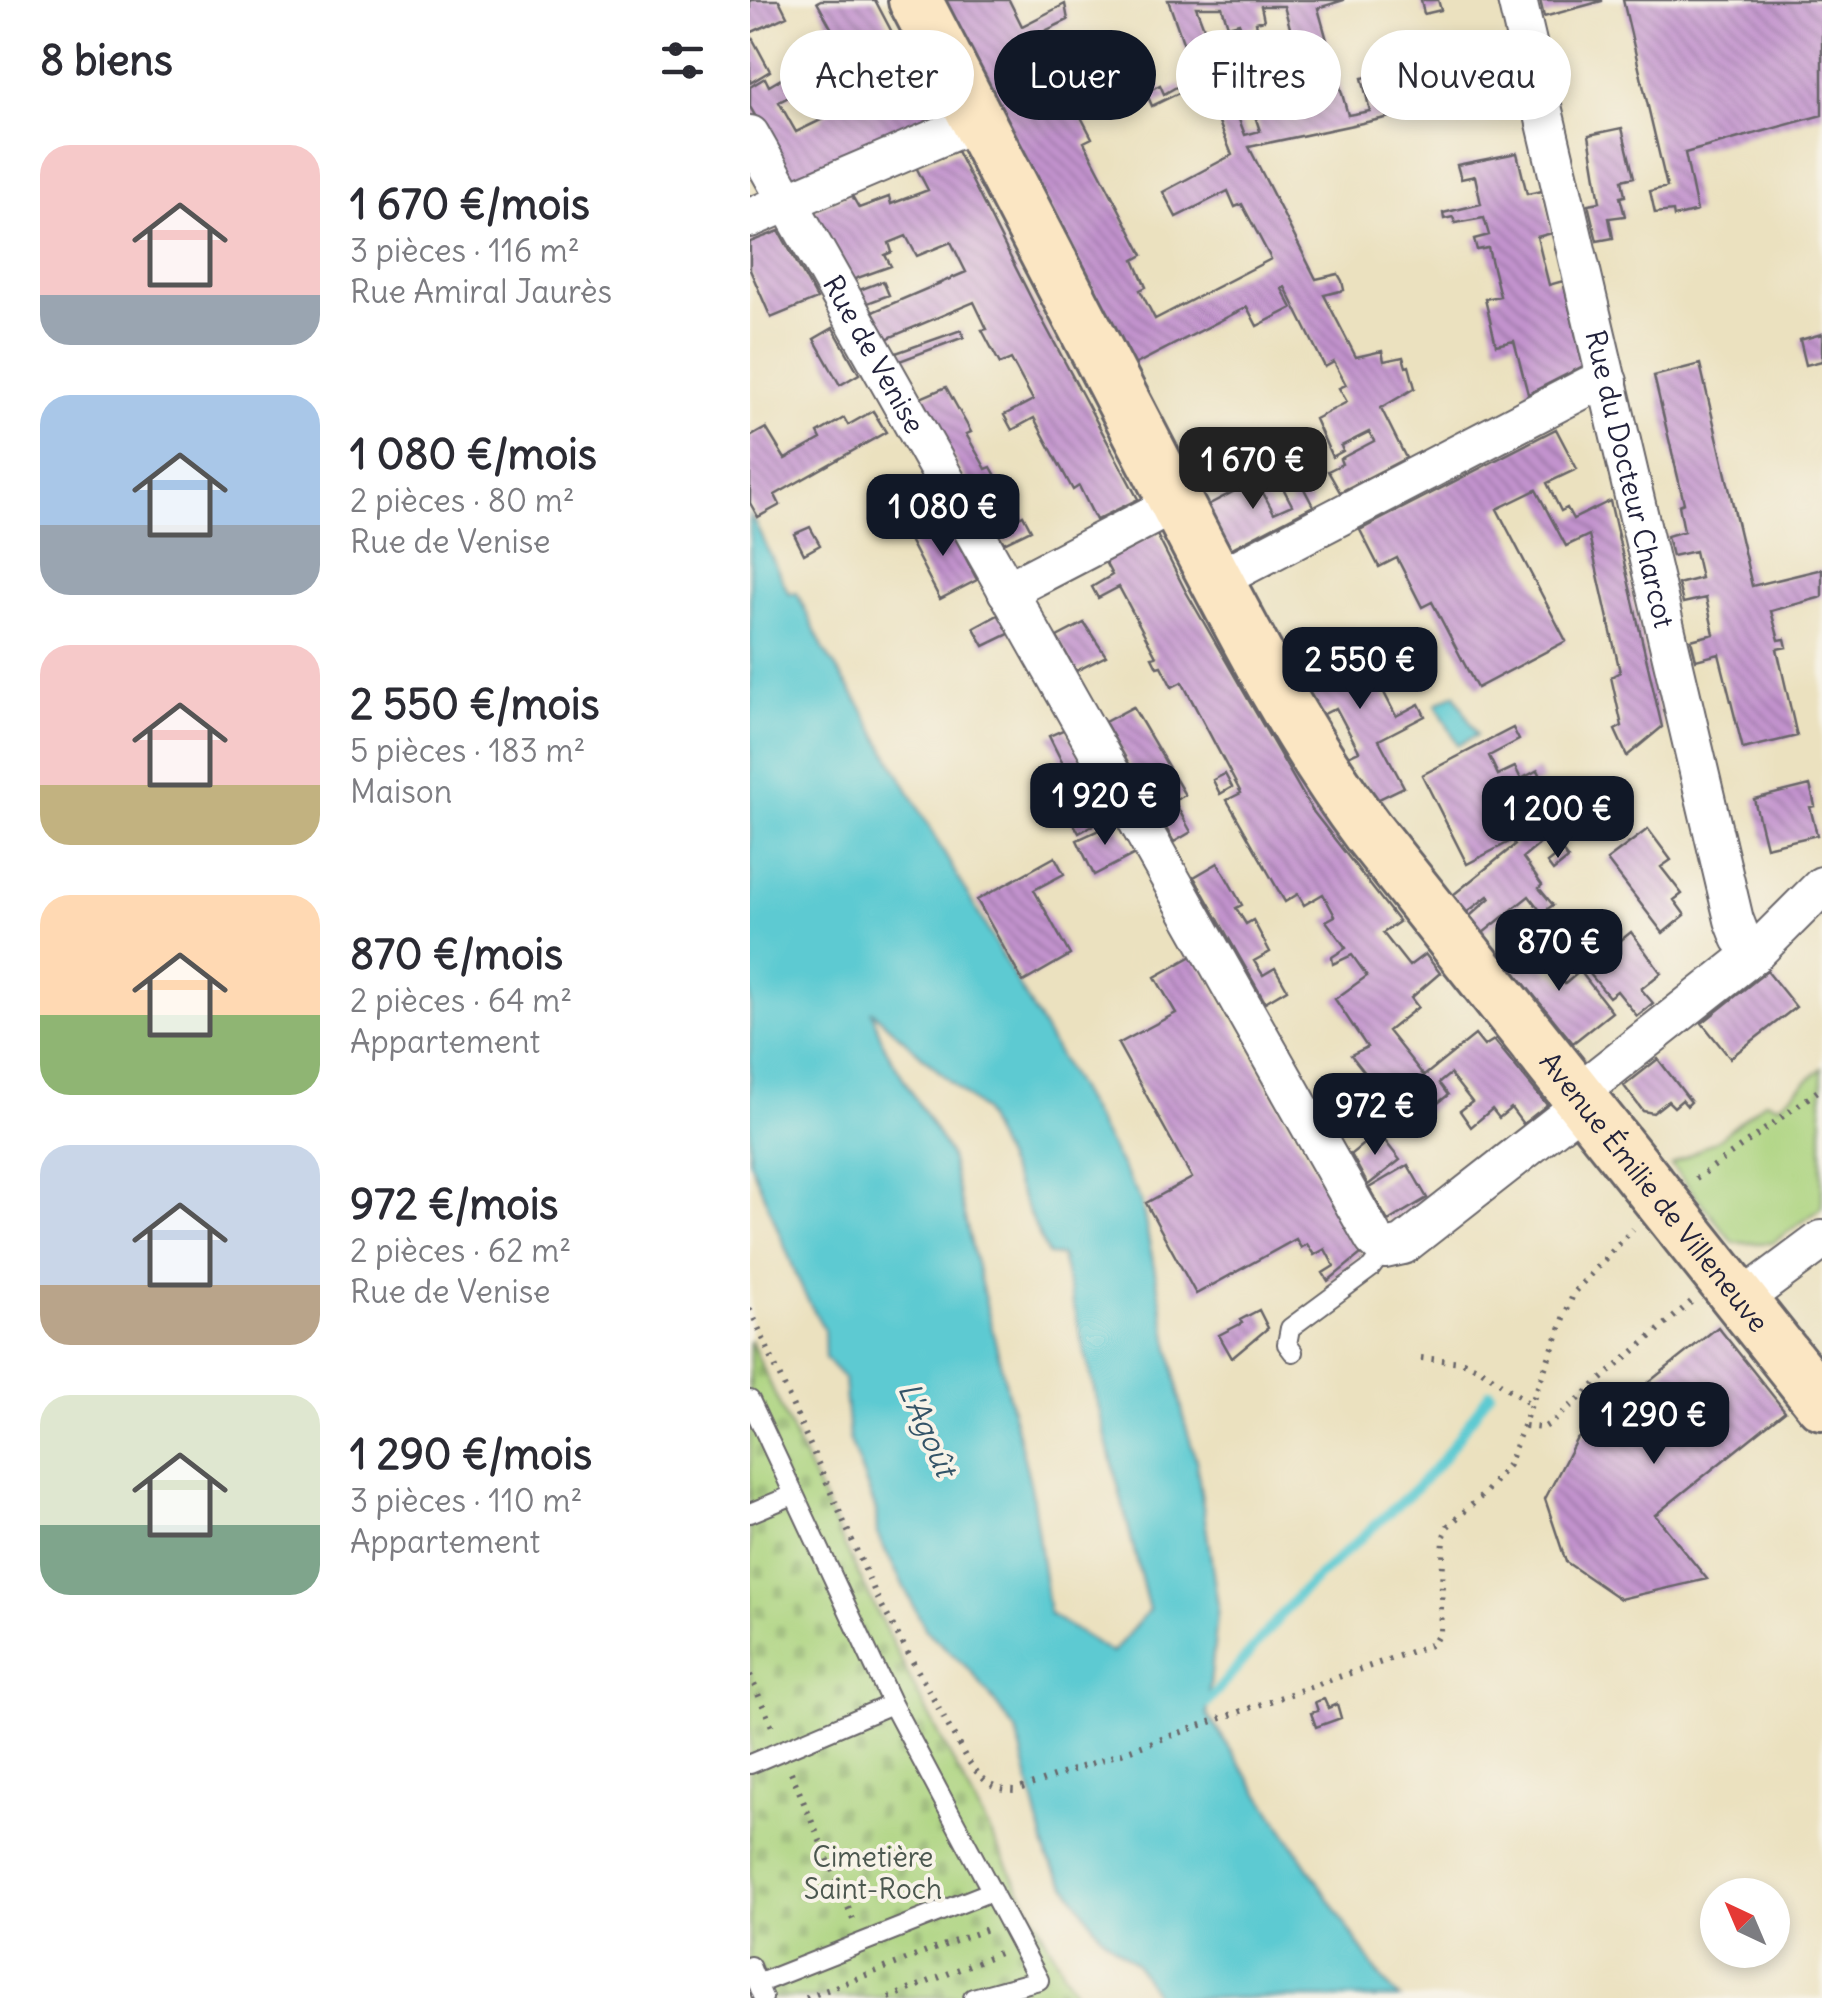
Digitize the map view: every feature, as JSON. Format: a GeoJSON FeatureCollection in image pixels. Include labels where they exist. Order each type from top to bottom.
{"type":"FeatureCollection","features":[{"type":"Feature","properties":{"kind":"main road","name":"Avenue Émilie de Villeneuve"},"geometry":{"type":"LineString","coordinates":[[915,0],[1217,580],[1288,712],[1344,800],[1822,1403]]}},
{"type":"Feature","properties":{"kind":"street","name":"Rue du Docteur Charcot"},"geometry":{"type":"LineString","coordinates":[[1517,0],[1734,920],[1741,938],[1755,954]]}},
{"type":"Feature","properties":{"kind":"street"},"geometry":{"type":"LineString","coordinates":[[750,218],[977,120]]}},
{"type":"Feature","properties":{"kind":"street","name":"Rue de Venise"},"geometry":{"type":"LineString","coordinates":[[750,134],[1374,1239],[1385,1249]]}},
{"type":"Feature","properties":{"kind":"street"},"geometry":{"type":"LineString","coordinates":[[1217,580],[1589,386],[1608,382]]}},
{"type":"Feature","properties":{"kind":"street"},"geometry":{"type":"LineString","coordinates":[[1006,591],[1176,503]]}},
{"type":"Feature","properties":{"kind":"street"},"geometry":{"type":"LineString","coordinates":[[1385,1249],[1403,1245],[1755,954],[1822,886]]}},
{"type":"Feature","properties":{"kind":"street"},"geometry":{"type":"LineString","coordinates":[[1731,1289],[1822,1240]]}},
{"type":"Feature","properties":{"kind":"lane"},"geometry":{"type":"LineString","coordinates":[[1293,1352],[1287,1344],[1290,1328],[1372,1268],[1385,1249]]}},
{"type":"Feature","properties":{"kind":"lane"},"geometry":{"type":"LineString","coordinates":[[750,1400],[892,1704],[1039,1980],[973,1998]]}},
{"type":"Feature","properties":{"kind":"lane"},"geometry":{"type":"LineString","coordinates":[[750,1513],[793,1495]]}},
{"type":"Feature","properties":{"kind":"lane"},"geometry":{"type":"LineString","coordinates":[[750,1764],[892,1704]]}},
{"type":"Feature","properties":{"kind":"lane"},"geometry":{"type":"LineString","coordinates":[[757,1982],[992,1890]]}},
{"type":"Feature","properties":{"kind":"path"},"geometry":{"type":"LineString","coordinates":[[1687,1185],[1822,1088]]}},
{"type":"Feature","properties":{"kind":"path"},"geometry":{"type":"LineString","coordinates":[[750,1309],[877,1596],[966,1758],[983,1780],[999,1790],[1016,1790],[1434,1644],[1440,1632],[1444,1536],[1448,1526],[1500,1476],[1524,1426],[1574,1292],[1638,1224]]}},
{"type":"Feature","properties":{"kind":"path"},"geometry":{"type":"LineString","coordinates":[[1524,1426],[1542,1428],[1551,1423],[1731,1289]]}},
{"type":"Feature","properties":{"kind":"path"},"geometry":{"type":"LineString","coordinates":[[1422,1358],[1462,1362],[1482,1370],[1531,1405]]}},
{"type":"Feature","properties":{"kind":"path"},"geometry":{"type":"LineString","coordinates":[[750,1675],[862,1942]]}},
{"type":"Feature","properties":{"kind":"path"},"geometry":{"type":"LineString","coordinates":[[806,1998],[1008,1921]]}},
{"type":"Feature","properties":{"kind":"path"},"geometry":{"type":"LineString","coordinates":[[889,1998],[1020,1944]]}},
{"type":"Feature","properties":{"kind":"green space"},"geometry":{"type":"Polygon","coordinates":[[[1822,1068],[1822,1208],[1772,1243],[1734,1243],[1671,1165],[1720,1138],[1765,1101],[1779,1105],[1822,1068]]]}},
{"type":"Feature","properties":{"kind":"green space","name":"Cimetière Saint-Roch"},"geometry":{"type":"Polygon","coordinates":[[[750,1340],[915,1689],[1076,1996],[750,1998],[750,1340]]]}},
{"type":"Feature","properties":{"kind":"water","name":"L'Agoût"},"geometry":{"type":"Polygon","coordinates":[[[750,513],[789,594],[797,593],[824,650],[859,703],[1141,1201],[1185,1424],[1196,1460],[1218,1606],[1207,1714],[1383,1981],[1400,1998],[1158,1998],[1135,1963],[1101,1935],[1048,1859],[1017,1732],[971,1671],[926,1630],[877,1534],[876,1510],[849,1438],[844,1378],[825,1358],[824,1329],[803,1291],[750,1161],[750,513]],[[871,1010],[885,1048],[949,1154],[1031,1487],[1049,1614],[1112,1653],[1149,1610],[1061,1256],[1048,1255],[982,1110],[871,1010]]]}},
{"type":"Feature","properties":{"kind":"water"},"geometry":{"type":"Polygon","coordinates":[[[1455,694],[1477,735],[1458,745],[1436,704],[1455,694]]]}},
{"type":"Feature","properties":{"kind":"building"},"geometry":{"type":"Polygon","coordinates":[[[750,0],[779,0],[787,16],[750,33],[750,0]]]}},
{"type":"Feature","properties":{"kind":"building"},"geometry":{"type":"Polygon","coordinates":[[[875,0],[891,30],[832,30],[817,2],[875,0]]]}},
{"type":"Feature","properties":{"kind":"building"},"geometry":{"type":"Polygon","coordinates":[[[940,0],[1009,0],[1022,26],[1065,4],[1068,20],[1047,30],[994,30],[994,103],[974,65],[974,30],[956,30],[940,0]]]}},
{"type":"Feature","properties":{"kind":"building"},"geometry":{"type":"Polygon","coordinates":[[[1168,0],[1344,0],[1318,8],[1324,30],[1291,30],[1284,6],[1261,6],[1264,20],[1256,22],[1257,27],[1242,30],[1239,23],[1228,26],[1222,7],[1196,7],[1205,30],[1179,30],[1168,0]]]}},
{"type":"Feature","properties":{"kind":"building"},"geometry":{"type":"Polygon","coordinates":[[[1421,0],[1438,0],[1441,10],[1424,14],[1421,0]]]}},
{"type":"Feature","properties":{"kind":"building"},"geometry":{"type":"Polygon","coordinates":[[[1540,0],[1602,0],[1602,1],[1544,17],[1540,0]]]}},
{"type":"Feature","properties":{"kind":"building"},"geometry":{"type":"Polygon","coordinates":[[[1623,0],[1822,0],[1822,115],[1685,153],[1697,211],[1674,217],[1673,211],[1655,213],[1650,191],[1667,187],[1623,0]]]}},
{"type":"Feature","properties":{"kind":"building"},"geometry":{"type":"Polygon","coordinates":[[[750,34],[770,71],[750,83],[750,34]]]}},
{"type":"Feature","properties":{"kind":"building"},"geometry":{"type":"Polygon","coordinates":[[[765,78],[769,86],[780,80],[780,120],[789,120],[796,132],[821,120],[940,122],[794,182],[750,107],[750,87],[765,78]]]}},
{"type":"Feature","properties":{"kind":"building"},"geometry":{"type":"Polygon","coordinates":[[[1160,85],[1164,94],[1176,87],[1176,94],[1156,104],[1156,87],[1160,85]]]}},
{"type":"Feature","properties":{"kind":"building"},"geometry":{"type":"Polygon","coordinates":[[[1341,90],[1348,115],[1361,113],[1361,120],[1376,120],[1249,147],[1316,279],[1338,274],[1342,281],[1344,290],[1324,295],[1356,357],[1382,351],[1384,361],[1403,357],[1406,367],[1409,366],[1415,388],[1381,408],[1406,458],[1340,492],[1328,471],[1342,464],[1340,459],[1374,441],[1369,432],[1341,446],[1343,451],[1332,457],[1315,419],[1347,402],[1339,388],[1346,385],[1334,362],[1325,367],[1285,287],[1282,289],[1292,308],[1257,326],[1247,307],[1132,366],[1003,120],[1083,120],[1092,138],[1084,142],[1143,255],[1134,260],[1146,287],[1140,290],[1155,319],[1271,259],[1242,204],[1235,207],[1228,191],[1176,217],[1163,192],[1232,155],[1218,120],[1239,120],[1245,135],[1260,131],[1256,120],[1341,120],[1341,90]]]}},
{"type":"Feature","properties":{"kind":"building"},"geometry":{"type":"Polygon","coordinates":[[[1622,128],[1634,177],[1622,180],[1625,196],[1620,197],[1625,216],[1609,218],[1613,238],[1597,241],[1588,204],[1600,202],[1589,135],[1622,128]]]}},
{"type":"Feature","properties":{"kind":"building"},"geometry":{"type":"Polygon","coordinates":[[[957,151],[1138,499],[1096,520],[1079,486],[1073,490],[1034,418],[1012,430],[1004,415],[1033,400],[1011,359],[1000,364],[982,330],[987,329],[974,302],[884,340],[870,313],[966,272],[951,242],[917,256],[906,236],[889,243],[892,252],[885,255],[891,266],[852,280],[813,210],[851,194],[859,208],[889,197],[891,204],[928,190],[916,167],[957,151]]]}},
{"type":"Feature","properties":{"kind":"building"},"geometry":{"type":"Polygon","coordinates":[[[1517,153],[1527,194],[1542,191],[1552,233],[1537,237],[1549,285],[1563,281],[1583,366],[1528,394],[1514,341],[1496,345],[1485,299],[1500,296],[1488,248],[1477,250],[1474,239],[1489,235],[1484,218],[1455,223],[1453,217],[1444,219],[1443,213],[1481,204],[1475,176],[1461,179],[1457,165],[1517,153]]]}},
{"type":"Feature","properties":{"kind":"building"},"geometry":{"type":"Polygon","coordinates":[[[779,231],[817,299],[771,318],[750,270],[750,242],[779,231]]]}},
{"type":"Feature","properties":{"kind":"building"},"geometry":{"type":"Polygon","coordinates":[[[883,281],[889,295],[865,304],[857,291],[883,281]]]}},
{"type":"Feature","properties":{"kind":"building"},"geometry":{"type":"Polygon","coordinates":[[[833,328],[859,374],[840,385],[814,339],[833,328]]]}},
{"type":"Feature","properties":{"kind":"building"},"geometry":{"type":"Polygon","coordinates":[[[961,330],[964,337],[897,362],[893,354],[961,330]]]}},
{"type":"Feature","properties":{"kind":"building"},"geometry":{"type":"Polygon","coordinates":[[[1822,334],[1822,361],[1806,365],[1800,340],[1822,334]]]}},
{"type":"Feature","properties":{"kind":"building"},"geometry":{"type":"Polygon","coordinates":[[[1700,364],[1752,586],[1822,569],[1822,597],[1771,611],[1779,640],[1785,639],[1787,647],[1777,649],[1797,736],[1743,749],[1719,654],[1696,660],[1691,640],[1714,634],[1706,598],[1683,603],[1678,584],[1701,578],[1695,551],[1672,556],[1667,536],[1684,531],[1679,505],[1684,503],[1654,376],[1700,364]]]}},
{"type":"Feature","properties":{"kind":"building"},"geometry":{"type":"Polygon","coordinates":[[[946,387],[986,469],[991,467],[1019,517],[1023,515],[1031,530],[1004,543],[918,399],[946,387]]]}},
{"type":"Feature","properties":{"kind":"building"},"geometry":{"type":"Polygon","coordinates":[[[873,411],[886,432],[775,495],[780,505],[758,517],[750,503],[750,437],[766,428],[785,459],[821,439],[818,433],[844,418],[848,425],[873,411]]]}},
{"type":"Feature","properties":{"kind":"building"},"geometry":{"type":"Polygon","coordinates":[[[1556,429],[1577,469],[1547,483],[1561,511],[1567,508],[1573,519],[1610,501],[1662,727],[1627,756],[1615,730],[1622,726],[1611,677],[1620,672],[1589,535],[1566,546],[1536,490],[1497,509],[1566,641],[1477,688],[1432,602],[1422,607],[1397,558],[1379,567],[1360,530],[1556,429]]]}},
{"type":"Feature","properties":{"kind":"building"},"geometry":{"type":"Polygon","coordinates":[[[1256,480],[1274,513],[1292,505],[1283,488],[1300,481],[1313,506],[1228,550],[1206,506],[1256,480]]]}},
{"type":"Feature","properties":{"kind":"building"},"geometry":{"type":"Polygon","coordinates":[[[945,518],[977,580],[940,599],[908,538],[945,518]]]}},
{"type":"Feature","properties":{"kind":"building"},"geometry":{"type":"Polygon","coordinates":[[[810,527],[820,545],[804,554],[794,534],[810,527]]]}},
{"type":"Feature","properties":{"kind":"building"},"geometry":{"type":"Polygon","coordinates":[[[1156,533],[1312,810],[1399,922],[1383,933],[1409,966],[1425,954],[1440,973],[1411,998],[1418,1007],[1388,1031],[1424,1076],[1475,1035],[1484,1046],[1494,1040],[1547,1105],[1523,1124],[1511,1108],[1499,1118],[1492,1109],[1471,1127],[1460,1111],[1472,1102],[1450,1074],[1439,1083],[1448,1095],[1423,1115],[1415,1102],[1399,1116],[1351,1055],[1367,1047],[1335,999],[1367,976],[1352,955],[1333,964],[1332,957],[1346,948],[1326,921],[1335,916],[1323,894],[1304,905],[1298,894],[1285,902],[1227,800],[1241,793],[1182,682],[1172,687],[1161,666],[1157,667],[1152,657],[1156,656],[1119,587],[1098,598],[1092,587],[1112,575],[1104,560],[1156,533]]]}},
{"type":"Feature","properties":{"kind":"building"},"geometry":{"type":"Polygon","coordinates":[[[1000,614],[1011,633],[984,646],[974,628],[1000,614]]]}},
{"type":"Feature","properties":{"kind":"building"},"geometry":{"type":"Polygon","coordinates":[[[1084,623],[1106,656],[1076,671],[1057,637],[1084,623]]]}},
{"type":"Feature","properties":{"kind":"building"},"geometry":{"type":"Polygon","coordinates":[[[1357,640],[1396,716],[1419,704],[1425,716],[1379,740],[1404,787],[1377,800],[1348,756],[1359,751],[1336,708],[1322,715],[1297,671],[1357,640]]]}},
{"type":"Feature","properties":{"kind":"building"},"geometry":{"type":"Polygon","coordinates":[[[1133,707],[1185,795],[1174,801],[1191,832],[1174,842],[1105,722],[1133,707]]]}},
{"type":"Feature","properties":{"kind":"building"},"geometry":{"type":"Polygon","coordinates":[[[1513,728],[1519,740],[1489,756],[1498,775],[1515,767],[1521,779],[1538,770],[1543,781],[1515,795],[1510,785],[1501,790],[1520,825],[1526,822],[1541,843],[1523,858],[1553,905],[1542,913],[1529,896],[1483,933],[1470,916],[1490,898],[1466,913],[1453,895],[1515,845],[1513,840],[1467,864],[1422,775],[1513,728]]]}},
{"type":"Feature","properties":{"kind":"building"},"geometry":{"type":"Polygon","coordinates":[[[1065,729],[1106,802],[1096,807],[1103,819],[1079,833],[1046,773],[1063,764],[1049,736],[1065,729]]]}},
{"type":"Feature","properties":{"kind":"building"},"geometry":{"type":"Polygon","coordinates":[[[1225,774],[1232,787],[1220,794],[1213,780],[1225,774]]]}},
{"type":"Feature","properties":{"kind":"building"},"geometry":{"type":"Polygon","coordinates":[[[1810,785],[1815,806],[1810,807],[1817,835],[1766,847],[1754,799],[1810,785]]]}},
{"type":"Feature","properties":{"kind":"building"},"geometry":{"type":"Polygon","coordinates":[[[1116,822],[1135,854],[1094,875],[1077,840],[1116,822]]]}},
{"type":"Feature","properties":{"kind":"building"},"geometry":{"type":"Polygon","coordinates":[[[1648,829],[1671,860],[1661,867],[1682,894],[1674,900],[1685,915],[1663,933],[1607,860],[1648,829]]]}},
{"type":"Feature","properties":{"kind":"building"},"geometry":{"type":"Polygon","coordinates":[[[1562,851],[1568,859],[1553,871],[1547,863],[1562,851]]]}},
{"type":"Feature","properties":{"kind":"building"},"geometry":{"type":"Polygon","coordinates":[[[1055,857],[1064,874],[1034,890],[1070,955],[1023,982],[977,900],[1055,857]]]}},
{"type":"Feature","properties":{"kind":"building"},"geometry":{"type":"Polygon","coordinates":[[[1218,863],[1242,905],[1236,908],[1246,924],[1253,920],[1270,952],[1254,961],[1263,975],[1275,968],[1287,989],[1265,1002],[1194,877],[1218,863]]]}},
{"type":"Feature","properties":{"kind":"building"},"geometry":{"type":"Polygon","coordinates":[[[1631,932],[1661,973],[1641,989],[1653,1003],[1637,1016],[1617,991],[1609,997],[1590,974],[1599,967],[1595,961],[1631,932]]]}},
{"type":"Feature","properties":{"kind":"building"},"geometry":{"type":"Polygon","coordinates":[[[1524,940],[1552,975],[1555,973],[1565,984],[1580,971],[1612,1012],[1573,1043],[1503,958],[1524,940]]]}},
{"type":"Feature","properties":{"kind":"building"},"geometry":{"type":"Polygon","coordinates":[[[1194,955],[1361,1254],[1328,1281],[1323,1273],[1334,1266],[1325,1249],[1314,1255],[1307,1244],[1301,1248],[1296,1239],[1196,1294],[1146,1203],[1192,1178],[1118,1044],[1176,1013],[1155,977],[1194,955]]]}},
{"type":"Feature","properties":{"kind":"building"},"geometry":{"type":"Polygon","coordinates":[[[1767,971],[1796,1007],[1730,1058],[1702,1023],[1767,971]]]}},
{"type":"Feature","properties":{"kind":"building"},"geometry":{"type":"Polygon","coordinates":[[[1658,1059],[1691,1102],[1687,1106],[1682,1100],[1674,1107],[1668,1101],[1653,1113],[1643,1111],[1624,1086],[1658,1059]]]}},
{"type":"Feature","properties":{"kind":"building"},"geometry":{"type":"Polygon","coordinates":[[[1378,1132],[1400,1160],[1368,1185],[1351,1154],[1378,1132]]]}},
{"type":"Feature","properties":{"kind":"building"},"geometry":{"type":"Polygon","coordinates":[[[1408,1165],[1427,1198],[1388,1221],[1369,1188],[1408,1165]]]}},
{"type":"Feature","properties":{"kind":"building"},"geometry":{"type":"Polygon","coordinates":[[[1259,1310],[1268,1328],[1232,1358],[1219,1335],[1259,1310]]]}},
{"type":"Feature","properties":{"kind":"building"},"geometry":{"type":"Polygon","coordinates":[[[1718,1327],[1785,1411],[1655,1515],[1707,1579],[1620,1599],[1566,1562],[1545,1499],[1576,1440],[1718,1327]]]}},
{"type":"Feature","properties":{"kind":"building"},"geometry":{"type":"Polygon","coordinates":[[[1324,1699],[1328,1708],[1337,1704],[1341,1718],[1316,1727],[1311,1713],[1318,1711],[1315,1702],[1324,1699]]]}},
{"type":"Feature","properties":{"kind":"waterway"},"geometry":{"type":"LineString","coordinates":[[1207,1703],[1299,1594],[1443,1459],[1490,1392]]}}]}
